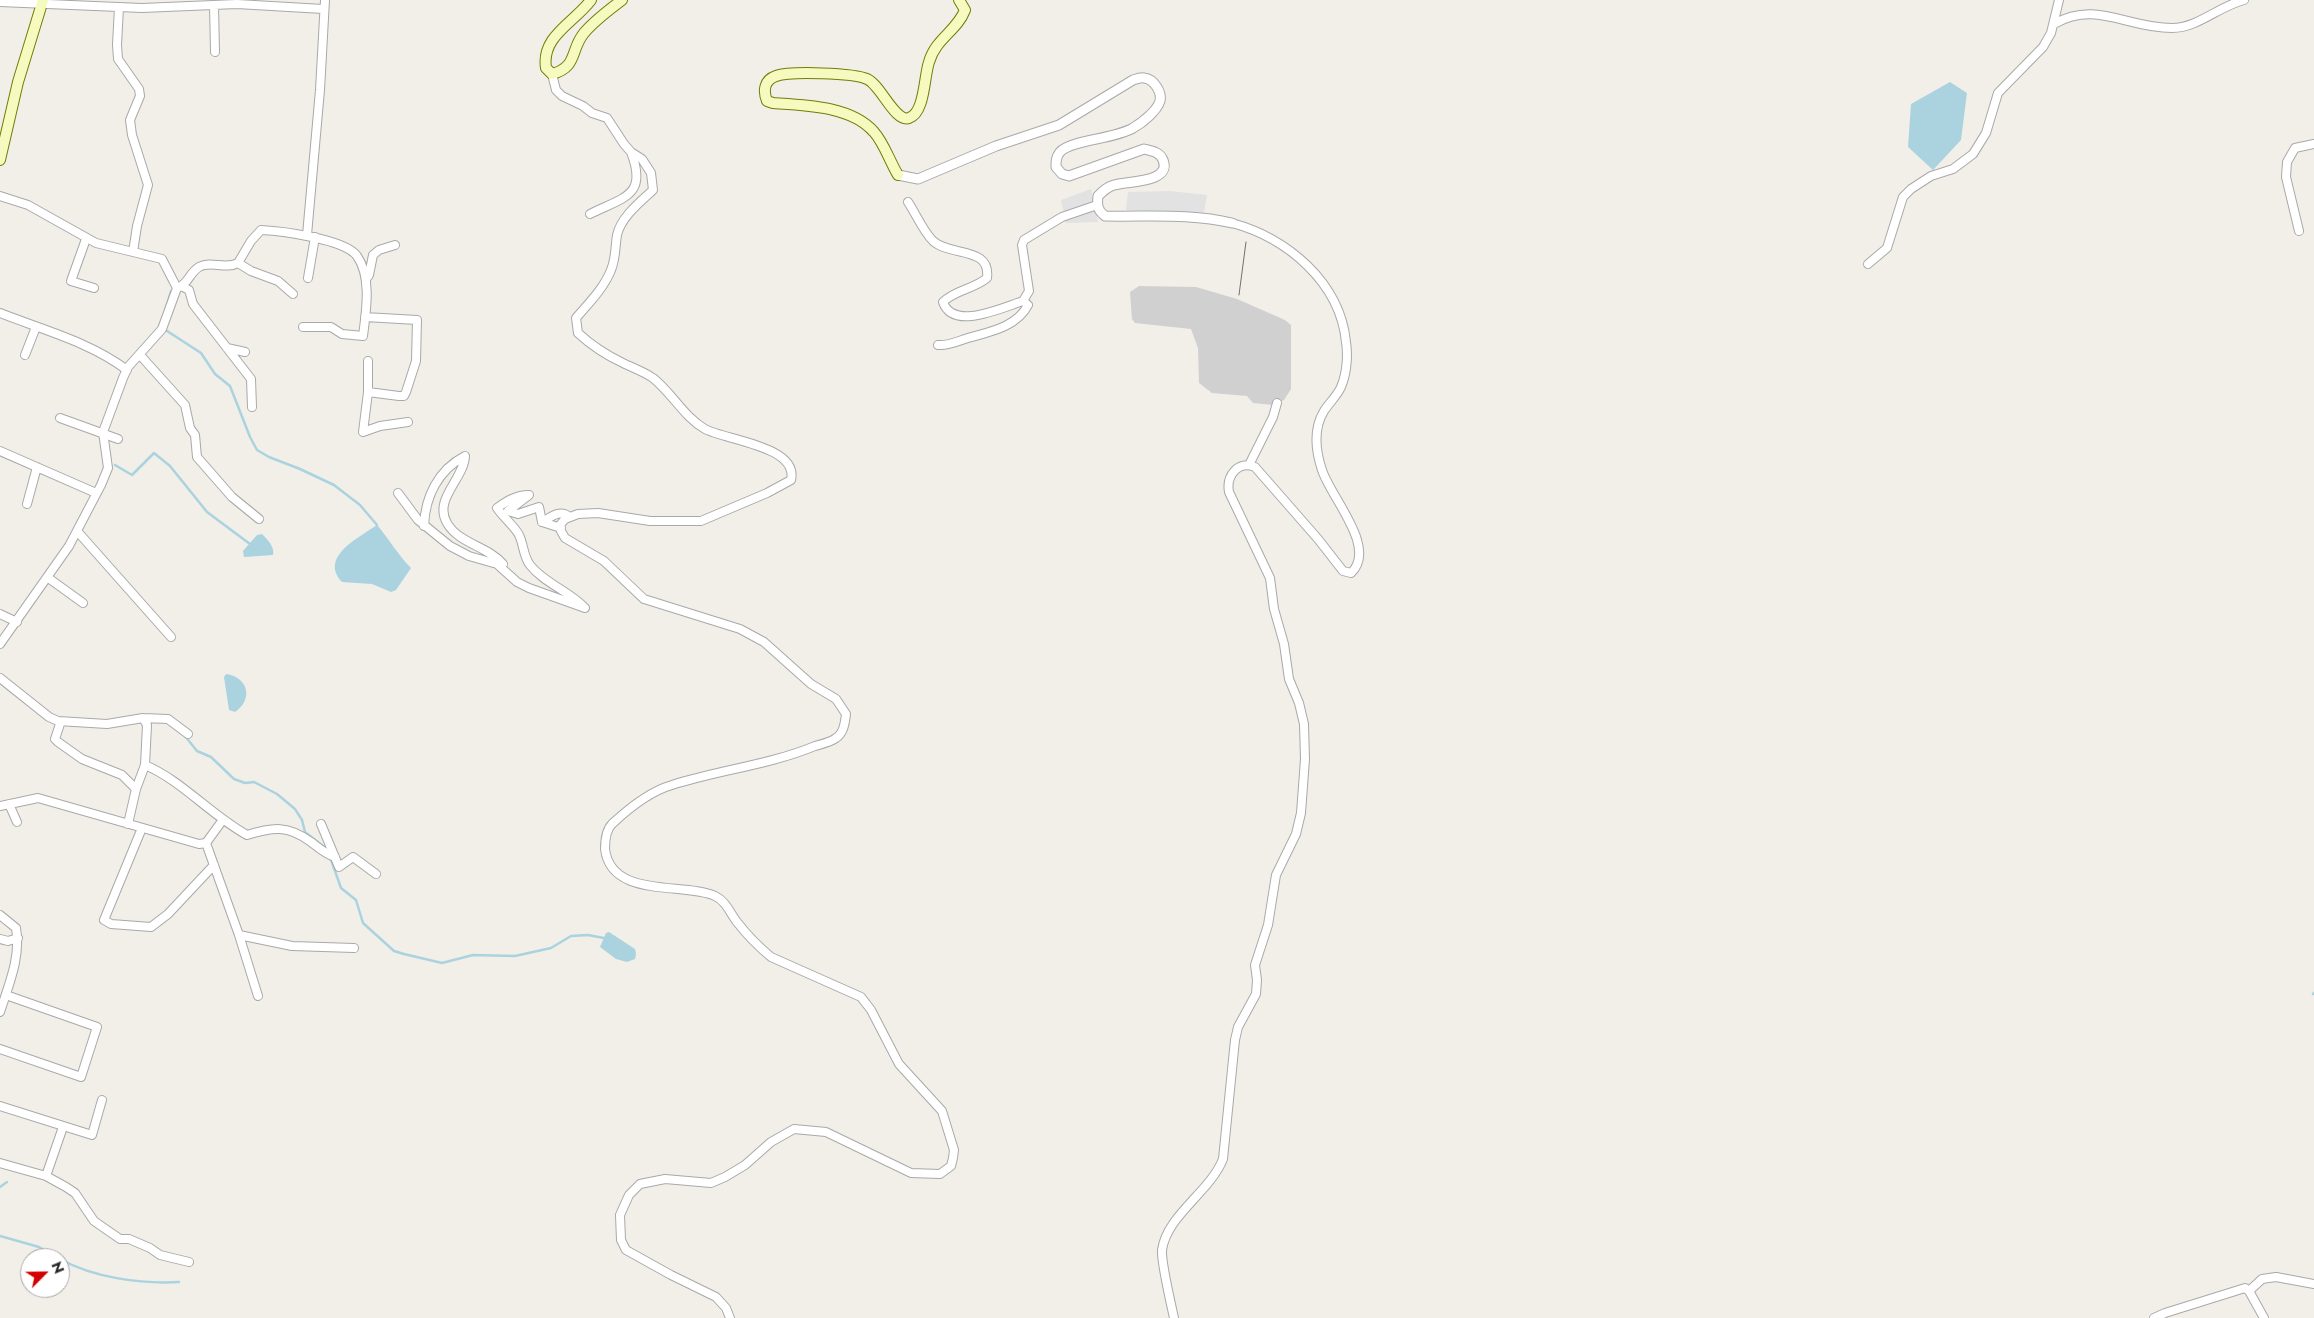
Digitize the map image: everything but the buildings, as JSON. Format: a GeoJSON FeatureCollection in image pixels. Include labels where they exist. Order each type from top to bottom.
{"type":"FeatureCollection","features":[{"type":"Feature","properties":{"kind":"main road"},"geometry":{"type":"LineString","coordinates":[[592,0],[551,41],[546,50],[546,68],[552,74],[563,71],[569,66],[582,35],[599,18],[622,0]]}},
{"type":"Feature","properties":{"kind":"main road"},"geometry":{"type":"LineString","coordinates":[[898,176],[875,133],[862,120],[845,112],[767,101],[765,86],[768,80],[775,76],[791,74],[859,76],[877,86],[892,109],[902,118],[908,119],[914,116],[920,109],[929,62],[937,43],[961,19],[965,10],[959,0]]}},
{"type":"Feature","properties":{"kind":"main road"},"geometry":{"type":"LineString","coordinates":[[0,160],[18,82],[43,2]]}},
{"type":"Feature","properties":{"kind":"street"},"geometry":{"type":"LineString","coordinates":[[308,278],[325,0]]}},
{"type":"Feature","properties":{"kind":"street"},"geometry":{"type":"LineString","coordinates":[[1868,264],[1887,248],[1903,197],[1924,180],[1953,169],[1973,154],[1986,133],[1998,93],[2043,48],[2053,25],[2059,0]]}},
{"type":"Feature","properties":{"kind":"street"},"geometry":{"type":"LineString","coordinates":[[2111,9],[2155,25],[2173,28],[2191,24],[2233,3],[2244,0]]}},
{"type":"Feature","properties":{"kind":"street"},"geometry":{"type":"LineString","coordinates":[[0,2],[93,2],[119,7],[237,4],[323,9]]}},
{"type":"Feature","properties":{"kind":"street"},"geometry":{"type":"LineString","coordinates":[[214,5],[215,52]]}},
{"type":"Feature","properties":{"kind":"street"},"geometry":{"type":"LineString","coordinates":[[2053,25],[2073,9],[2087,6]]}},
{"type":"Feature","properties":{"kind":"street"},"geometry":{"type":"LineString","coordinates":[[119,7],[118,59],[139,89],[140,96],[130,120],[132,134],[148,185],[137,226],[133,252]]}},
{"type":"Feature","properties":{"kind":"street"},"geometry":{"type":"LineString","coordinates":[[552,74],[556,90],[562,96],[583,106],[592,113],[607,118],[631,152],[638,170],[635,186],[628,196],[590,214]]}},
{"type":"Feature","properties":{"kind":"street"},"geometry":{"type":"LineString","coordinates":[[898,176],[918,179],[996,146],[1059,125],[1133,80],[1143,78],[1152,81],[1158,89],[1160,100],[1155,110],[1133,128],[1111,137],[1068,147],[1060,151],[1056,158],[1056,167],[1062,174],[1069,176],[1144,149],[1155,151],[1163,158],[1165,166],[1163,172],[1157,178],[1113,185],[1098,196],[1097,205],[1100,212],[1105,216],[1215,219],[1255,229],[1288,250],[1315,273],[1336,303],[1344,324],[1348,355],[1342,386],[1323,413],[1317,433],[1317,451],[1323,472],[1356,535],[1360,552],[1357,567],[1351,573],[1343,571],[1318,539],[1255,467],[1249,465],[1240,466],[1231,473],[1227,484],[1229,492],[1270,578],[1274,609],[1284,644],[1289,679],[1299,703],[1304,724],[1305,759],[1301,813],[1296,834],[1276,875],[1271,892],[1268,925],[1255,965],[1256,994],[1238,1027],[1235,1040],[1223,1159],[1218,1171],[1210,1182],[1170,1230],[1162,1251],[1174,1318]]}},
{"type":"Feature","properties":{"kind":"street"},"geometry":{"type":"LineString","coordinates":[[2298,231],[2286,177],[2287,162],[2295,148],[2314,144]]}},
{"type":"Feature","properties":{"kind":"street"},"geometry":{"type":"LineString","coordinates":[[631,152],[642,159],[651,173],[653,190],[626,217],[617,234],[616,252],[611,270],[603,286],[576,318],[578,333],[597,348],[624,364],[641,369],[655,380],[692,419],[706,429],[768,449],[779,455],[789,466],[792,474],[791,480],[767,493],[701,521],[650,521],[598,513],[578,514],[565,519],[560,525],[561,528],[565,538],[604,561],[644,599],[740,629],[764,642],[811,684],[836,699],[846,714],[844,729],[837,738],[780,758],[671,785],[654,794],[610,826],[606,837],[605,850],[609,861],[617,872],[643,885],[700,892],[716,896],[724,903],[737,922],[760,948],[771,957],[861,997],[871,1010],[899,1064],[942,1112],[954,1150],[951,1166],[946,1171],[940,1174],[911,1173],[826,1132],[794,1129],[771,1142],[745,1165],[711,1183],[665,1179],[640,1184],[629,1195],[620,1215],[621,1240],[626,1250],[716,1297],[726,1308],[730,1318]]}},
{"type":"Feature","properties":{"kind":"street"},"geometry":{"type":"LineString","coordinates":[[0,196],[28,206],[86,239],[162,259],[180,287],[189,290],[193,304],[251,379],[252,407]]}},
{"type":"Feature","properties":{"kind":"street"},"geometry":{"type":"LineString","coordinates":[[908,202],[932,240],[942,247],[980,256],[988,270],[987,278],[980,284],[948,296],[943,302],[945,310],[952,315],[961,317],[1023,301],[1028,291],[1022,245],[1024,240],[1062,217],[1097,205]]}},
{"type":"Feature","properties":{"kind":"street"},"geometry":{"type":"LineString","coordinates":[[238,264],[251,242],[261,230],[311,236],[352,250],[358,257],[366,279],[363,336],[342,334],[331,327],[303,327]]}},
{"type":"Feature","properties":{"kind":"street"},"geometry":{"type":"LineString","coordinates":[[86,239],[71,281],[94,288]]}},
{"type":"Feature","properties":{"kind":"street"},"geometry":{"type":"LineString","coordinates":[[366,279],[369,275],[373,255],[379,250],[395,245]]}},
{"type":"Feature","properties":{"kind":"street"},"geometry":{"type":"LineString","coordinates":[[0,644],[69,546],[77,531],[108,468],[104,434],[127,370],[162,329],[180,287],[199,267],[206,265],[227,267],[238,264],[278,281],[293,294]]}},
{"type":"Feature","properties":{"kind":"street"},"geometry":{"type":"LineString","coordinates":[[938,344],[945,346],[1007,325],[1025,312],[1028,305],[1023,301]]}},
{"type":"Feature","properties":{"kind":"street"},"geometry":{"type":"LineString","coordinates":[[0,314],[74,340],[114,360],[127,370]]}},
{"type":"Feature","properties":{"kind":"street"},"geometry":{"type":"LineString","coordinates":[[365,317],[417,320],[416,361],[404,396],[389,396],[368,392]]}},
{"type":"Feature","properties":{"kind":"street"},"geometry":{"type":"LineString","coordinates":[[25,355],[36,327]]}},
{"type":"Feature","properties":{"kind":"street"},"geometry":{"type":"LineString","coordinates":[[227,348],[245,352]]}},
{"type":"Feature","properties":{"kind":"street"},"geometry":{"type":"LineString","coordinates":[[140,355],[185,406],[190,428],[195,435],[196,457],[232,497],[259,519]]}},
{"type":"Feature","properties":{"kind":"street"},"geometry":{"type":"LineString","coordinates":[[368,361],[368,392],[363,432],[380,426],[408,422]]}},
{"type":"Feature","properties":{"kind":"street"},"geometry":{"type":"LineString","coordinates":[[1249,465],[1273,417],[1277,403]]}},
{"type":"Feature","properties":{"kind":"street"},"geometry":{"type":"LineString","coordinates":[[60,418],[118,438]]}},
{"type":"Feature","properties":{"kind":"street"},"geometry":{"type":"LineString","coordinates":[[0,451],[96,492]]}},
{"type":"Feature","properties":{"kind":"street"},"geometry":{"type":"LineString","coordinates":[[424,526],[425,509],[430,493],[452,463],[465,456],[465,462],[450,488],[443,508],[444,518],[456,535],[499,560],[518,582],[529,588],[585,608],[575,598],[547,580],[530,565],[524,556],[519,535],[497,508],[508,500],[522,495],[529,495],[508,512],[518,514],[539,507],[542,522]]}},
{"type":"Feature","properties":{"kind":"street"},"geometry":{"type":"LineString","coordinates":[[27,504],[37,467]]}},
{"type":"Feature","properties":{"kind":"street"},"geometry":{"type":"LineString","coordinates":[[398,493],[424,526],[450,546],[468,556],[497,564],[508,571]]}},
{"type":"Feature","properties":{"kind":"street"},"geometry":{"type":"LineString","coordinates":[[542,522],[559,512],[565,513],[570,517]]}},
{"type":"Feature","properties":{"kind":"street"},"geometry":{"type":"LineString","coordinates":[[542,522],[561,528]]}},
{"type":"Feature","properties":{"kind":"street"},"geometry":{"type":"LineString","coordinates":[[77,531],[171,637]]}},
{"type":"Feature","properties":{"kind":"street"},"geometry":{"type":"LineString","coordinates":[[47,577],[83,603]]}},
{"type":"Feature","properties":{"kind":"street"},"geometry":{"type":"LineString","coordinates":[[0,614],[17,622]]}},
{"type":"Feature","properties":{"kind":"street"},"geometry":{"type":"LineString","coordinates":[[0,678],[49,717],[58,721],[106,724],[143,718],[168,719],[188,734]]}},
{"type":"Feature","properties":{"kind":"street"},"geometry":{"type":"LineString","coordinates":[[128,824],[136,788],[145,765],[147,725],[143,718]]}},
{"type":"Feature","properties":{"kind":"street"},"geometry":{"type":"LineString","coordinates":[[58,721],[60,724],[55,739],[58,742],[82,759],[122,775],[136,788]]}},
{"type":"Feature","properties":{"kind":"street"},"geometry":{"type":"LineString","coordinates":[[145,765],[173,782],[222,821],[247,835],[269,829],[288,829],[301,835],[326,854],[335,856]]}},
{"type":"Feature","properties":{"kind":"street"},"geometry":{"type":"LineString","coordinates":[[0,806],[38,798],[199,844],[206,843],[222,821]]}},
{"type":"Feature","properties":{"kind":"street"},"geometry":{"type":"LineString","coordinates":[[9,804],[16,822]]}},
{"type":"Feature","properties":{"kind":"street"},"geometry":{"type":"LineString","coordinates":[[321,824],[339,867],[353,857],[376,874]]}},
{"type":"Feature","properties":{"kind":"street"},"geometry":{"type":"LineString","coordinates":[[142,828],[104,920],[111,924],[151,927],[168,914],[214,865]]}},
{"type":"Feature","properties":{"kind":"street"},"geometry":{"type":"LineString","coordinates":[[206,843],[258,996]]}},
{"type":"Feature","properties":{"kind":"street"},"geometry":{"type":"LineString","coordinates":[[0,915],[16,928],[18,938],[16,962],[0,1012]]}},
{"type":"Feature","properties":{"kind":"street"},"geometry":{"type":"LineString","coordinates":[[238,936],[292,946],[354,948]]}},
{"type":"Feature","properties":{"kind":"street"},"geometry":{"type":"LineString","coordinates":[[0,940],[8,941],[18,938]]}},
{"type":"Feature","properties":{"kind":"street"},"geometry":{"type":"LineString","coordinates":[[0,1049],[81,1077],[97,1027],[6,995]]}},
{"type":"Feature","properties":{"kind":"street"},"geometry":{"type":"LineString","coordinates":[[0,1106],[92,1135],[102,1100]]}},
{"type":"Feature","properties":{"kind":"street"},"geometry":{"type":"LineString","coordinates":[[46,1176],[63,1127]]}},
{"type":"Feature","properties":{"kind":"street"},"geometry":{"type":"LineString","coordinates":[[0,1163],[46,1176],[75,1193],[94,1221],[107,1232],[120,1239],[130,1239],[160,1255],[188,1262]]}},
{"type":"Feature","properties":{"kind":"street"},"geometry":{"type":"LineString","coordinates":[[2249,1291],[2262,1279],[2276,1277],[2314,1284]]}},
{"type":"Feature","properties":{"kind":"street"},"geometry":{"type":"LineString","coordinates":[[2154,1318],[2245,1288],[2249,1291],[2264,1318]]}},
{"type":"Feature","properties":{"kind":"shaded area"},"geometry":{"type":"Polygon","coordinates":[[[1091,189],[1098,222],[1066,223],[1061,200],[1091,189]]]}},
{"type":"Feature","properties":{"kind":"shaded area"},"geometry":{"type":"Polygon","coordinates":[[[1170,191],[1207,195],[1204,213],[1126,210],[1128,192],[1170,191]]]}},
{"type":"Feature","properties":{"kind":"shaded area"},"geometry":{"type":"Polygon","coordinates":[[[1139,286],[1196,287],[1237,299],[1285,320],[1291,325],[1291,389],[1284,400],[1273,405],[1253,403],[1247,396],[1212,393],[1199,383],[1198,348],[1191,329],[1135,323],[1132,319],[1130,292],[1139,286]]]}},
{"type":"Feature","properties":{"kind":"water"},"geometry":{"type":"Polygon","coordinates":[[[1950,82],[1967,93],[1961,140],[1933,170],[1908,147],[1911,104],[1950,82]]]}},
{"type":"Feature","properties":{"kind":"water"},"geometry":{"type":"Polygon","coordinates":[[[377,525],[411,568],[396,590],[391,592],[372,584],[342,582],[336,573],[335,564],[338,556],[352,542],[377,525]]]}},
{"type":"Feature","properties":{"kind":"water"},"geometry":{"type":"Polygon","coordinates":[[[262,534],[272,546],[273,555],[244,557],[243,551],[257,535],[262,534]]]}},
{"type":"Feature","properties":{"kind":"water"},"geometry":{"type":"Polygon","coordinates":[[[226,674],[239,679],[246,689],[245,701],[235,712],[229,710],[224,677],[226,674]]]}},
{"type":"Feature","properties":{"kind":"water"},"geometry":{"type":"Polygon","coordinates":[[[609,932],[635,949],[635,959],[627,962],[616,959],[600,947],[606,933],[609,932]]]}},
{"type":"Feature","properties":{"kind":"waterway"},"geometry":{"type":"LineString","coordinates":[[164,314],[171,291]]}},
{"type":"Feature","properties":{"kind":"waterway"},"geometry":{"type":"LineString","coordinates":[[164,329],[201,353],[215,374],[230,386],[257,450],[334,485],[360,505],[377,525]]}},
{"type":"Feature","properties":{"kind":"waterway"},"geometry":{"type":"LineString","coordinates":[[115,465],[132,475],[154,453],[170,466],[207,512],[250,544]]}},
{"type":"Feature","properties":{"kind":"waterway"},"geometry":{"type":"LineString","coordinates":[[185,736],[197,751],[211,757],[234,779],[245,783],[254,782],[277,794],[295,809],[302,820],[305,832],[328,850]]}},
{"type":"Feature","properties":{"kind":"waterway"},"geometry":{"type":"LineString","coordinates":[[330,857],[341,888],[356,900],[363,923],[394,951],[404,954],[442,963],[473,955],[515,956],[551,948],[571,936],[588,935],[604,938]]}},
{"type":"Feature","properties":{"kind":"waterway"},"geometry":{"type":"LineString","coordinates":[[0,1187],[7,1182]]}},
{"type":"Feature","properties":{"kind":"waterway"},"geometry":{"type":"LineString","coordinates":[[0,1236],[41,1248]]}},
{"type":"Feature","properties":{"kind":"waterway"},"geometry":{"type":"LineString","coordinates":[[70,1264],[103,1275],[134,1281],[179,1282]]}},
{"type":"Feature","properties":{"kind":"tram line"},"geometry":{"type":"LineString","coordinates":[[1239,295],[1246,242]]}}]}
